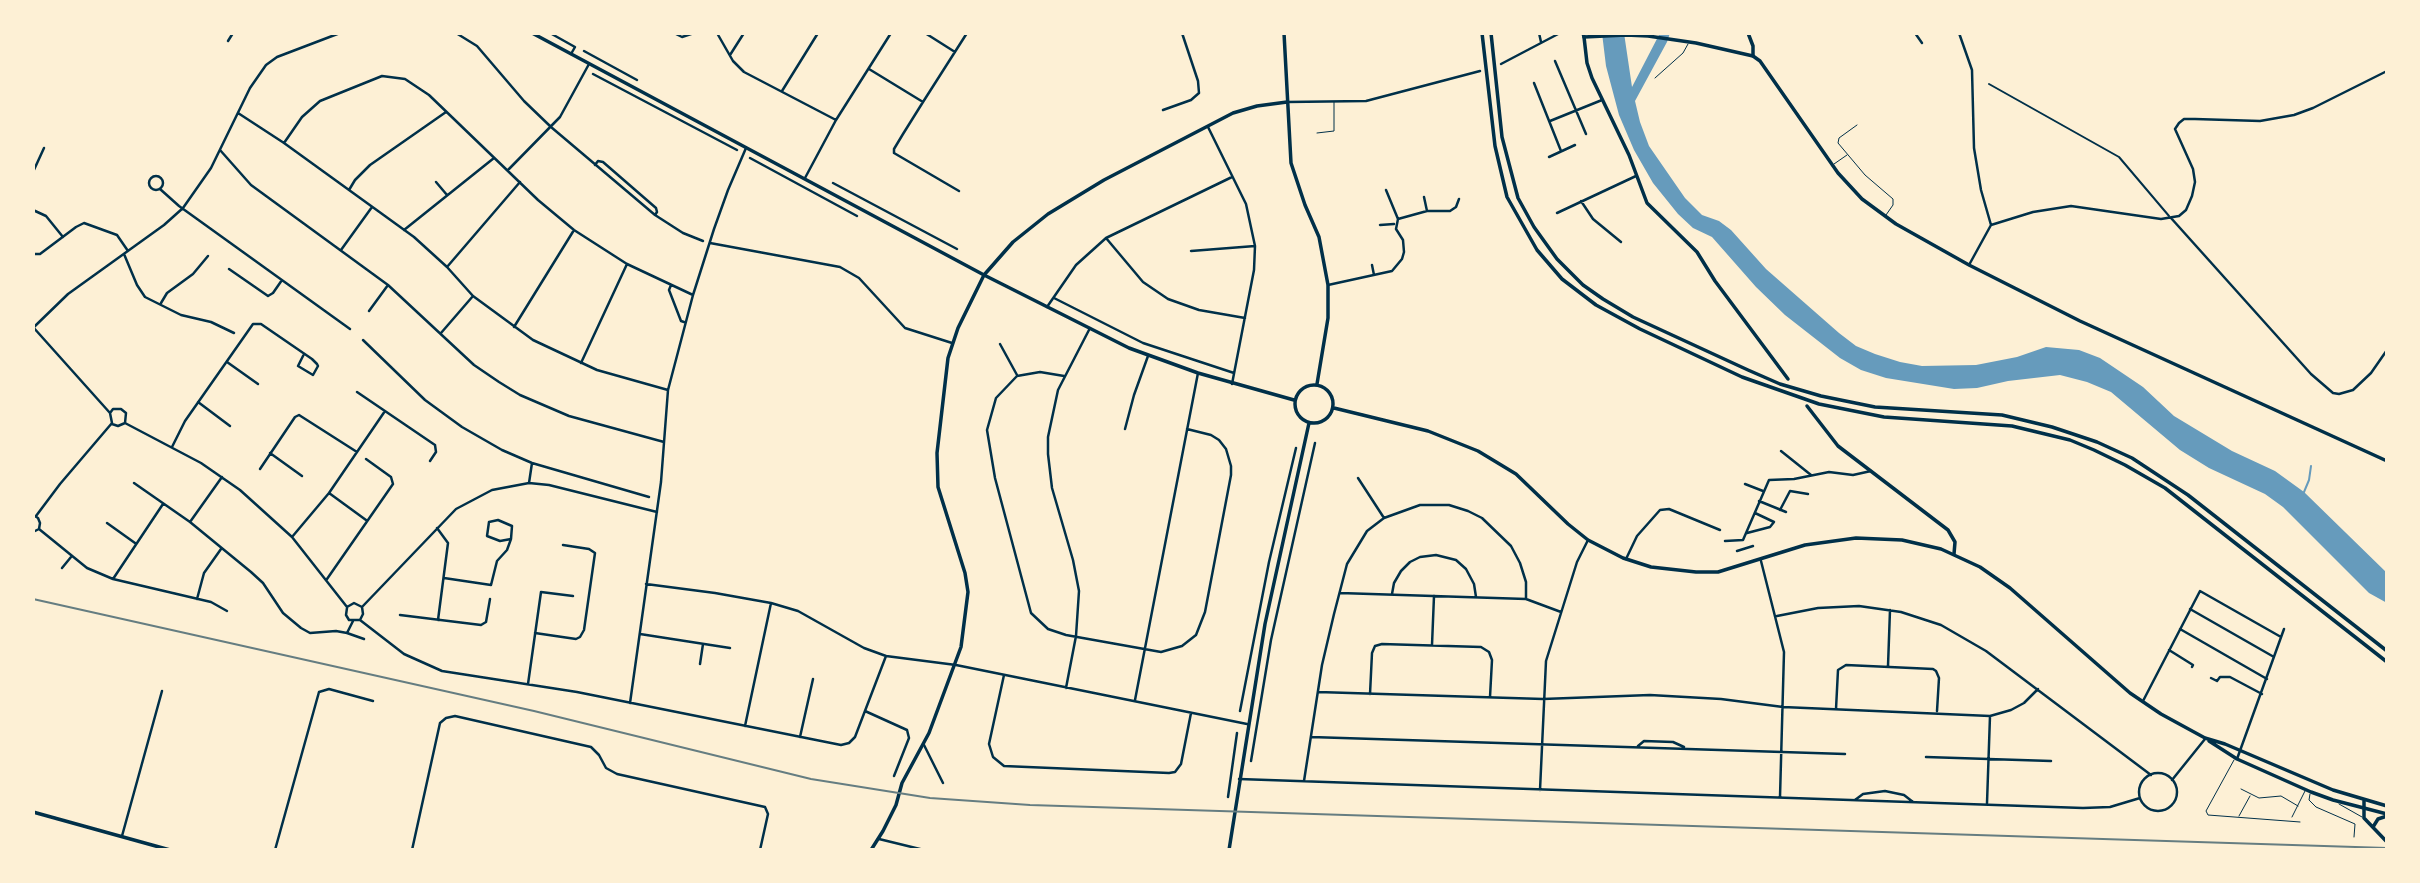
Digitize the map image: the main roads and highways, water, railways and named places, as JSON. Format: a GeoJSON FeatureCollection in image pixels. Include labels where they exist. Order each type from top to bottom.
{"type":"FeatureCollection","features":[{"type":"Feature","properties":{"kind":"main road"},"geometry":{"type":"LineString","coordinates":[[533,33],[984,275],[1148,356],[1232,384],[1294,400]]}},
{"type":"Feature","properties":{"kind":"main road"},"geometry":{"type":"LineString","coordinates":[[1284,33],[1291,163],[1319,237],[1328,285],[1328,318],[1317,384]]}},
{"type":"Feature","properties":{"kind":"main road"},"geometry":{"type":"LineString","coordinates":[[1482,33],[1494,146],[1502,182],[1520,224],[1544,259],[1577,292],[1616,317],[1742,377],[1819,404],[1884,417],[2012,426],[2070,440],[2094,450],[2165,488],[2387,662]]}},
{"type":"Feature","properties":{"kind":"main road"},"geometry":{"type":"LineString","coordinates":[[1491,33],[1502,137],[1518,198],[1534,227],[1557,259],[1583,285],[1616,308],[1780,384],[1821,396],[1875,407],[2002,415],[2052,427],[2097,442],[2132,458],[2188,495],[2387,651]]}},
{"type":"Feature","properties":{"kind":"main road"},"geometry":{"type":"LineString","coordinates":[[1748,33],[1753,46],[1753,56]]}},
{"type":"Feature","properties":{"kind":"main road"},"geometry":{"type":"LineString","coordinates":[[1788,379],[1697,252],[1647,203],[1587,63],[1583,35],[1601,37],[1626,34],[1655,37],[1753,56],[1760,61],[1832,166],[1885,217],[1969,265],[2080,321],[2387,461]]}},
{"type":"Feature","properties":{"kind":"main road"},"geometry":{"type":"LineString","coordinates":[[870,850],[879,839],[896,805],[901,787],[924,745],[956,665],[966,621],[968,592],[965,573],[943,508],[936,470],[946,371],[952,343],[984,275],[1013,242],[1074,197],[1243,110],[1273,102],[1287,102]]}},
{"type":"Feature","properties":{"kind":"main road"},"geometry":{"type":"LineString","coordinates":[[1294,400],[1301,390],[1317,384]]}},
{"type":"Feature","properties":{"kind":"main road"},"geometry":{"type":"LineString","coordinates":[[1317,384],[1331,395],[1334,408]]}},
{"type":"Feature","properties":{"kind":"main road"},"geometry":{"type":"LineString","coordinates":[[1294,400],[1298,414],[1309,423]]}},
{"type":"Feature","properties":{"kind":"main road"},"geometry":{"type":"LineString","coordinates":[[1807,406],[1838,446],[1948,530],[1955,542],[1954,554]]}},
{"type":"Feature","properties":{"kind":"main road"},"geometry":{"type":"LineString","coordinates":[[1309,423],[1323,420],[1334,408]]}},
{"type":"Feature","properties":{"kind":"main road"},"geometry":{"type":"LineString","coordinates":[[1334,408],[1428,431],[1478,451],[1516,474],[1588,540],[1626,559],[1665,569],[1708,573],[1761,561],[1805,545],[1856,538],[1918,542],[1954,554],[1978,566],[2010,588],[2143,702],[2219,749],[2305,790],[2387,815]]}},
{"type":"Feature","properties":{"kind":"main road"},"geometry":{"type":"LineString","coordinates":[[1228,850],[1265,624],[1309,423]]}},
{"type":"Feature","properties":{"kind":"main road"},"geometry":{"type":"LineString","coordinates":[[2205,738],[2333,790],[2387,806]]}},
{"type":"Feature","properties":{"kind":"main road"},"geometry":{"type":"LineString","coordinates":[[2364,801],[2364,818],[2387,842]]}},
{"type":"Feature","properties":{"kind":"main road"},"geometry":{"type":"LineString","coordinates":[[33,812],[170,850]]}},
{"type":"Feature","properties":{"kind":"main road"},"geometry":{"type":"LineString","coordinates":[[2373,828],[2380,818],[2387,815]]}},
{"type":"Feature","properties":{"kind":"water"},"geometry":{"type":"Polygon","coordinates":[[[1602,33],[1624,33],[1632,87],[1660,33],[1670,33],[1635,101],[1649,146],[1685,198],[1702,215],[1719,221],[1731,230],[1766,269],[1856,346],[1900,362],[1922,366],[1976,365],[2017,357],[2046,347],[2079,350],[2100,358],[2143,387],[2174,416],[2232,451],[2275,471],[2304,492],[2387,573],[2387,603],[2369,593],[2283,507],[2265,494],[2209,468],[2180,450],[2111,392],[2060,375],[1954,389],[1886,378],[1861,370],[1840,358],[1785,315],[1712,237],[1693,228],[1678,214],[1653,183],[1634,150],[1619,115],[1606,66],[1602,33]]]}},
{"type":"Feature","properties":{"kind":"waterway"},"geometry":{"type":"LineString","coordinates":[[2304,492],[2311,466]]}},
{"type":"Feature","properties":{"kind":"railway"},"geometry":{"type":"LineString","coordinates":[[33,599],[534,711],[811,779],[930,798],[1030,805],[2387,848]]}}]}
